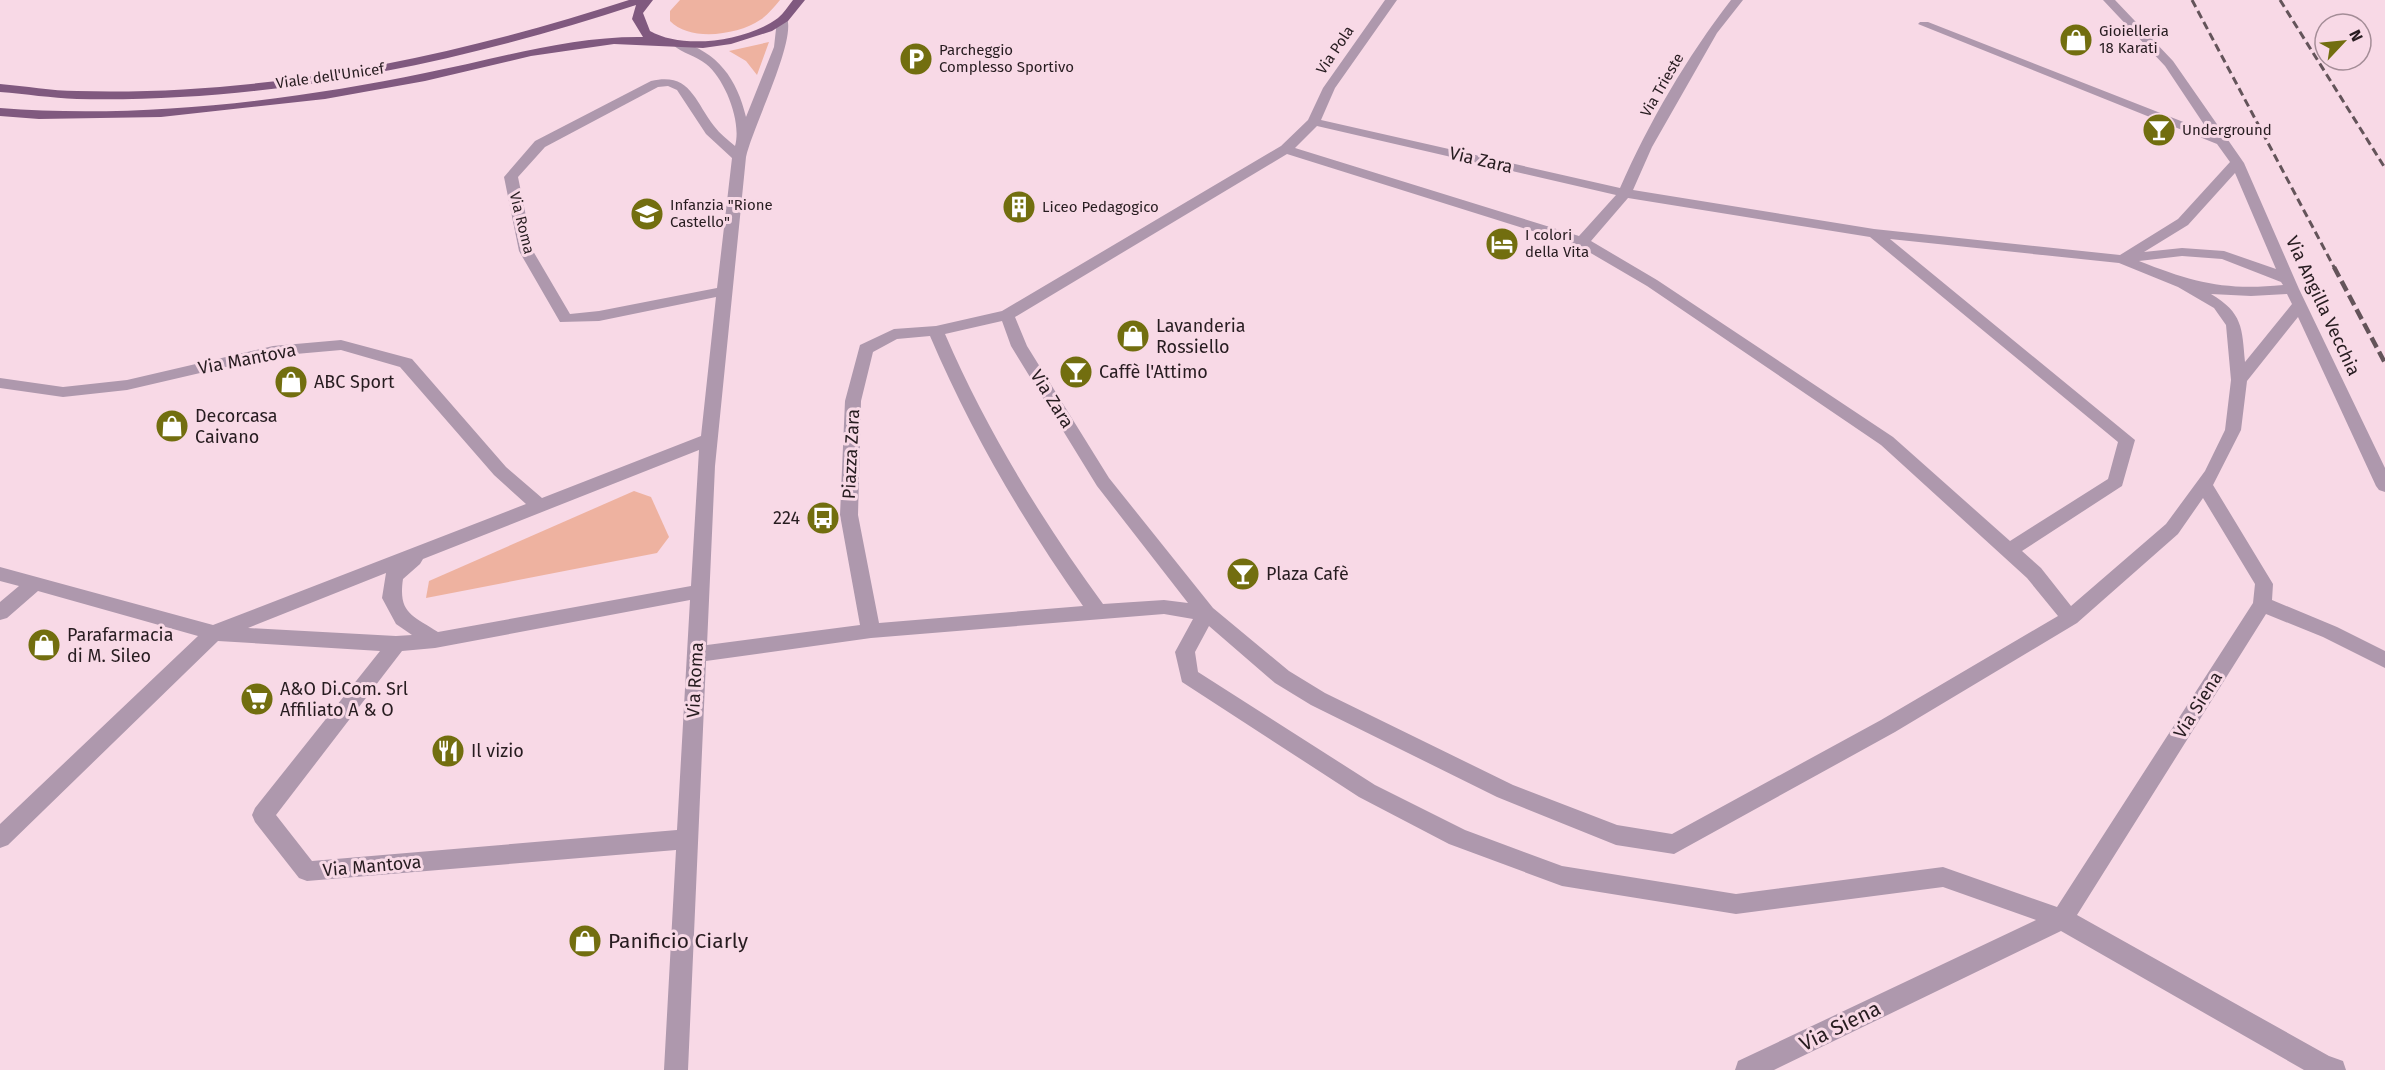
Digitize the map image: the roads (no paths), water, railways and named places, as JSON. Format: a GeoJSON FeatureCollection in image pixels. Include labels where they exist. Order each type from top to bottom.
{"type":"FeatureCollection","features":[{"type":"Feature","properties":{"kind":"main road","name":"Viale dell'Unicef"},"geometry":{"type":"LineString","coordinates":[[0,88],[75,95],[176,94],[330,77],[422,61],[523,37],[640,0]]}},
{"type":"Feature","properties":{"kind":"main road","name":"Via Roma"},"geometry":{"type":"LineString","coordinates":[[647,0],[637,15],[639,26],[647,34],[661,41],[679,45],[725,43],[751,36],[783,20],[799,0]]}},
{"type":"Feature","properties":{"kind":"main road","name":"Viale dell'Unicef"},"geometry":{"type":"LineString","coordinates":[[0,112],[39,116],[161,113],[325,95],[425,77],[531,52],[614,40],[661,41]]}},
{"type":"Feature","properties":{"kind":"street","name":"Via Pola"},"geometry":{"type":"LineString","coordinates":[[1314,122],[1329,88],[1391,0]]}},
{"type":"Feature","properties":{"kind":"street","name":"Via Trieste"},"geometry":{"type":"LineString","coordinates":[[1582,242],[1625,193],[1645,147],[1712,32],[1737,0]]}},
{"type":"Feature","properties":{"kind":"street","name":"Via Angilla Vecchia"},"geometry":{"type":"LineString","coordinates":[[2109,0],[2169,64],[2237,163],[2293,291],[2385,486]]}},
{"type":"Feature","properties":{"kind":"street","name":"Via Roma"},"geometry":{"type":"LineString","coordinates":[[676,1070],[700,591],[710,439],[724,291],[739,157],[744,138],[780,46],[783,20]]}},
{"type":"Feature","properties":{"kind":"street"},"geometry":{"type":"LineString","coordinates":[[1924,24],[2224,142]]}},
{"type":"Feature","properties":{"kind":"street","name":"Via Roma"},"geometry":{"type":"LineString","coordinates":[[679,45],[699,52],[723,72],[736,96],[744,138]]}},
{"type":"Feature","properties":{"kind":"street","name":"Via Roma"},"geometry":{"type":"LineString","coordinates":[[724,291],[599,316],[565,319],[526,251],[511,177],[540,144],[655,84],[670,82],[681,87],[711,131],[739,157]]}},
{"type":"Feature","properties":{"kind":"street"},"geometry":{"type":"LineString","coordinates":[[1007,315],[1286,149],[1314,122]]}},
{"type":"Feature","properties":{"kind":"street","name":"Via Zara"},"geometry":{"type":"LineString","coordinates":[[1314,122],[1625,193],[1874,233],[2120,259]]}},
{"type":"Feature","properties":{"kind":"street"},"geometry":{"type":"LineString","coordinates":[[1286,149],[1582,242],[1652,283],[1887,441],[2034,573],[2070,618]]}},
{"type":"Feature","properties":{"kind":"street"},"geometry":{"type":"LineString","coordinates":[[2120,259],[2183,222],[2237,163]]}},
{"type":"Feature","properties":{"kind":"street"},"geometry":{"type":"LineString","coordinates":[[1874,233],[2127,440],[2116,482],[2010,550]]}},
{"type":"Feature","properties":{"kind":"street"},"geometry":{"type":"LineString","coordinates":[[2120,259],[2182,252],[2224,255],[2293,291]]}},
{"type":"Feature","properties":{"kind":"street"},"geometry":{"type":"LineString","coordinates":[[2120,259],[2182,283],[2222,291],[2293,291]]}},
{"type":"Feature","properties":{"kind":"street","name":"Via Zara"},"geometry":{"type":"LineString","coordinates":[[1007,315],[1020,346],[1103,482],[1206,613],[1282,677],[1318,699],[1505,791],[1616,835],[1674,844],[1888,726],[2070,618],[2170,530],[2204,485],[2233,430],[2239,380],[2234,324],[2219,304],[2182,283]]}},
{"type":"Feature","properties":{"kind":"street"},"geometry":{"type":"LineString","coordinates":[[2239,380],[2293,291]]}},
{"type":"Feature","properties":{"kind":"street","name":"Piazza Zara"},"geometry":{"type":"LineString","coordinates":[[871,631],[849,515],[854,401],[866,349],[894,334],[936,331],[1007,315]]}},
{"type":"Feature","properties":{"kind":"street"},"geometry":{"type":"LineString","coordinates":[[936,331],[955,380],[1019,493],[1058,557],[1098,612]]}},
{"type":"Feature","properties":{"kind":"street","name":"Via Mantova"},"geometry":{"type":"LineString","coordinates":[[0,383],[63,392],[127,385],[273,351],[341,345],[406,363],[500,471],[540,506]]}},
{"type":"Feature","properties":{"kind":"street"},"geometry":{"type":"LineString","coordinates":[[0,838],[214,633],[710,439]]}},
{"type":"Feature","properties":{"kind":"street"},"geometry":{"type":"LineString","coordinates":[[2204,485],[2264,584],[2262,604],[2330,632],[2385,660]]}},
{"type":"Feature","properties":{"kind":"street"},"geometry":{"type":"LineString","coordinates":[[422,552],[394,576],[391,598],[403,619],[435,640]]}},
{"type":"Feature","properties":{"kind":"street"},"geometry":{"type":"LineString","coordinates":[[0,574],[214,633],[396,644],[435,640],[700,591]]}},
{"type":"Feature","properties":{"kind":"street"},"geometry":{"type":"LineString","coordinates":[[0,613],[34,584]]}},
{"type":"Feature","properties":{"kind":"street","name":"Via Siena"},"geometry":{"type":"LineString","coordinates":[[1747,1070],[2062,919],[2262,604]]}},
{"type":"Feature","properties":{"kind":"street"},"geometry":{"type":"LineString","coordinates":[[697,654],[871,631],[1098,612],[1164,607],[1206,613],[1185,652],[1189,676],[1367,791],[1457,837],[1562,876],[1736,904],[1943,877],[2062,919],[2325,1068],[2334,1070]]}},
{"type":"Feature","properties":{"kind":"street","name":"Via Mantova"},"geometry":{"type":"LineString","coordinates":[[396,644],[263,814],[307,871],[688,839]]}},
{"type":"Feature","properties":{"kind":"railway"},"geometry":{"type":"LineString","coordinates":[[2192,0],[2335,269]]}},
{"type":"Feature","properties":{"kind":"railway"},"geometry":{"type":"LineString","coordinates":[[2280,0],[2385,168]]}},
{"type":"Feature","properties":{"kind":"railway"},"geometry":{"type":"LineString","coordinates":[[2334,267],[2385,363]]}},
{"type":"Feature","properties":{"kind":"place","name":"Gioielleria 18 Karati"},"geometry":{"type":"Point","coordinates":[2076,40]}},
{"type":"Feature","properties":{"kind":"place","name":"Parcheggio Complesso Sportivo"},"geometry":{"type":"Point","coordinates":[916,59]}},
{"type":"Feature","properties":{"kind":"place","name":"Underground"},"geometry":{"type":"Point","coordinates":[2159,130]}},
{"type":"Feature","properties":{"kind":"place","name":"Liceo Pedagogico"},"geometry":{"type":"Point","coordinates":[1019,207]}},
{"type":"Feature","properties":{"kind":"place","name":"Infanzia \"Rione Castello\""},"geometry":{"type":"Point","coordinates":[647,214]}},
{"type":"Feature","properties":{"kind":"place","name":"I colori della Vita"},"geometry":{"type":"Point","coordinates":[1502,244]}},
{"type":"Feature","properties":{"kind":"place","name":"Lavanderia Rossiello"},"geometry":{"type":"Point","coordinates":[1133,336]}},
{"type":"Feature","properties":{"kind":"place","name":"Caffè l'Attimo"},"geometry":{"type":"Point","coordinates":[1076,372]}},
{"type":"Feature","properties":{"kind":"place","name":"ABC Sport"},"geometry":{"type":"Point","coordinates":[291,382]}},
{"type":"Feature","properties":{"kind":"place","name":"Decorcasa Caivano"},"geometry":{"type":"Point","coordinates":[172,426]}},
{"type":"Feature","properties":{"kind":"place","name":"224"},"geometry":{"type":"Point","coordinates":[823,518]}},
{"type":"Feature","properties":{"kind":"place","name":"Plaza Cafè"},"geometry":{"type":"Point","coordinates":[1243,574]}},
{"type":"Feature","properties":{"kind":"place","name":"Parafarmacia di M. Sileo"},"geometry":{"type":"Point","coordinates":[44,645]}},
{"type":"Feature","properties":{"kind":"place","name":"A&O Di.Com. Srl Affiliato A & O"},"geometry":{"type":"Point","coordinates":[257,699]}},
{"type":"Feature","properties":{"kind":"place","name":"Il vizio"},"geometry":{"type":"Point","coordinates":[448,751]}},
{"type":"Feature","properties":{"kind":"place","name":"Panificio Ciarly"},"geometry":{"type":"Point","coordinates":[585,941]}}]}
